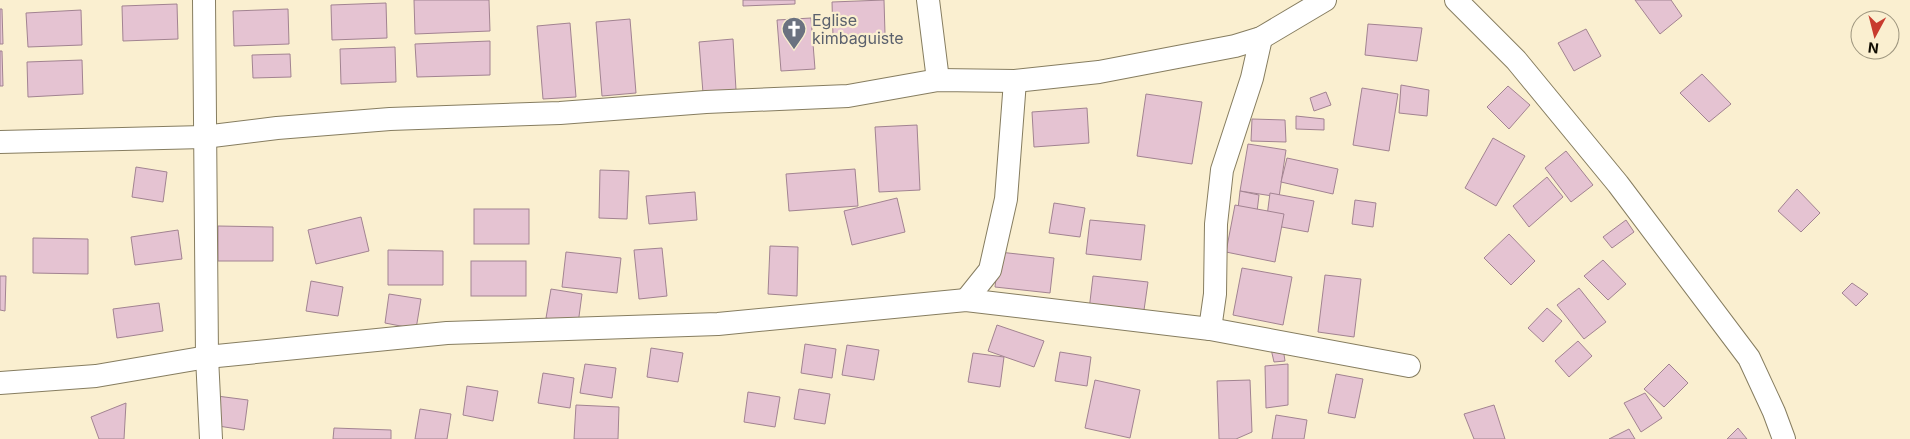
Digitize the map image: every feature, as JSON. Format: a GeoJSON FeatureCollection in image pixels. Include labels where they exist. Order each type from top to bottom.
{"type":"FeatureCollection","features":[{"type":"Feature","properties":{"kind":"street"},"geometry":{"type":"LineString","coordinates":[[204,0],[207,357],[211,439]]}},
{"type":"Feature","properties":{"kind":"street"},"geometry":{"type":"LineString","coordinates":[[928,0],[938,80]]}},
{"type":"Feature","properties":{"kind":"street"},"geometry":{"type":"LineString","coordinates":[[0,142],[204,137],[277,128],[390,119],[560,112],[706,102],[848,96],[938,80],[1015,81],[1099,72],[1235,46],[1261,38],[1325,0]]}},
{"type":"Feature","properties":{"kind":"street"},"geometry":{"type":"LineString","coordinates":[[1456,0],[1516,60],[1618,184],[1749,358],[1784,439]]}},
{"type":"Feature","properties":{"kind":"street"},"geometry":{"type":"LineString","coordinates":[[1210,329],[1215,294],[1216,224],[1222,170],[1252,78],[1261,38]]}},
{"type":"Feature","properties":{"kind":"street"},"geometry":{"type":"LineString","coordinates":[[966,300],[990,270],[1006,199],[1015,81]]}},
{"type":"Feature","properties":{"kind":"street"},"geometry":{"type":"LineString","coordinates":[[0,383],[96,376],[207,357],[447,333],[718,324],[966,300],[1210,329],[1409,366]]}},
{"type":"Feature","properties":{"kind":"building"},"geometry":{"type":"Polygon","coordinates":[[[414,0],[489,0],[490,31],[415,34],[414,0]]]}},
{"type":"Feature","properties":{"kind":"building"},"geometry":{"type":"Polygon","coordinates":[[[743,0],[795,0],[795,4],[743,6],[743,0]]]}},
{"type":"Feature","properties":{"kind":"building"},"geometry":{"type":"Polygon","coordinates":[[[884,0],[885,34],[833,36],[832,2],[884,0]]]}},
{"type":"Feature","properties":{"kind":"building"},"geometry":{"type":"Polygon","coordinates":[[[1635,0],[1671,0],[1682,16],[1660,34],[1635,0]]]}},
{"type":"Feature","properties":{"kind":"building"},"geometry":{"type":"Polygon","coordinates":[[[386,3],[387,38],[332,40],[331,5],[386,3]]]}},
{"type":"Feature","properties":{"kind":"building"},"geometry":{"type":"Polygon","coordinates":[[[177,4],[178,39],[123,41],[122,6],[177,4]]]}},
{"type":"Feature","properties":{"kind":"building"},"geometry":{"type":"Polygon","coordinates":[[[0,9],[2,9],[3,44],[0,44],[0,9]]]}},
{"type":"Feature","properties":{"kind":"building"},"geometry":{"type":"Polygon","coordinates":[[[288,9],[289,44],[234,46],[233,11],[288,9]]]}},
{"type":"Feature","properties":{"kind":"building"},"geometry":{"type":"Polygon","coordinates":[[[81,10],[82,45],[28,47],[26,13],[81,10]]]}},
{"type":"Feature","properties":{"kind":"building"},"geometry":{"type":"Polygon","coordinates":[[[811,18],[815,69],[781,71],[777,20],[811,18]]]}},
{"type":"Feature","properties":{"kind":"building"},"geometry":{"type":"Polygon","coordinates":[[[630,19],[636,93],[602,96],[596,22],[630,19]]]}},
{"type":"Feature","properties":{"kind":"building"},"geometry":{"type":"Polygon","coordinates":[[[570,23],[576,97],[543,99],[537,26],[570,23]]]}},
{"type":"Feature","properties":{"kind":"building"},"geometry":{"type":"Polygon","coordinates":[[[1368,24],[1422,28],[1417,61],[1365,55],[1368,24]]]}},
{"type":"Feature","properties":{"kind":"building"},"geometry":{"type":"Polygon","coordinates":[[[1586,29],[1601,56],[1574,71],[1558,43],[1586,29]]]}},
{"type":"Feature","properties":{"kind":"building"},"geometry":{"type":"Polygon","coordinates":[[[733,39],[736,90],[703,93],[699,42],[733,39]]]}},
{"type":"Feature","properties":{"kind":"building"},"geometry":{"type":"Polygon","coordinates":[[[490,41],[490,75],[417,77],[415,44],[490,41]]]}},
{"type":"Feature","properties":{"kind":"building"},"geometry":{"type":"Polygon","coordinates":[[[395,47],[396,82],[341,84],[340,49],[395,47]]]}},
{"type":"Feature","properties":{"kind":"building"},"geometry":{"type":"Polygon","coordinates":[[[0,51],[2,51],[3,86],[0,86],[0,51]]]}},
{"type":"Feature","properties":{"kind":"building"},"geometry":{"type":"Polygon","coordinates":[[[290,54],[291,77],[253,78],[252,55],[290,54]]]}},
{"type":"Feature","properties":{"kind":"building"},"geometry":{"type":"Polygon","coordinates":[[[82,60],[83,94],[28,97],[27,62],[82,60]]]}},
{"type":"Feature","properties":{"kind":"building"},"geometry":{"type":"Polygon","coordinates":[[[1702,74],[1731,104],[1709,122],[1680,93],[1702,74]]]}},
{"type":"Feature","properties":{"kind":"building"},"geometry":{"type":"Polygon","coordinates":[[[1401,85],[1429,90],[1427,116],[1399,113],[1401,85]]]}},
{"type":"Feature","properties":{"kind":"building"},"geometry":{"type":"Polygon","coordinates":[[[1508,86],[1530,105],[1509,129],[1487,107],[1508,86]]]}},
{"type":"Feature","properties":{"kind":"building"},"geometry":{"type":"Polygon","coordinates":[[[1362,88],[1398,94],[1389,151],[1353,145],[1362,88]]]}},
{"type":"Feature","properties":{"kind":"building"},"geometry":{"type":"Polygon","coordinates":[[[1326,92],[1331,105],[1314,111],[1310,98],[1326,92]]]}},
{"type":"Feature","properties":{"kind":"building"},"geometry":{"type":"Polygon","coordinates":[[[1146,94],[1202,102],[1192,164],[1137,156],[1146,94]]]}},
{"type":"Feature","properties":{"kind":"building"},"geometry":{"type":"Polygon","coordinates":[[[1087,108],[1089,143],[1034,147],[1032,112],[1087,108]]]}},
{"type":"Feature","properties":{"kind":"building"},"geometry":{"type":"Polygon","coordinates":[[[1296,116],[1324,119],[1324,130],[1296,129],[1296,116]]]}},
{"type":"Feature","properties":{"kind":"building"},"geometry":{"type":"Polygon","coordinates":[[[1252,119],[1285,120],[1286,142],[1251,141],[1252,119]]]}},
{"type":"Feature","properties":{"kind":"building"},"geometry":{"type":"Polygon","coordinates":[[[917,125],[920,190],[879,192],[875,127],[917,125]]]}},
{"type":"Feature","properties":{"kind":"building"},"geometry":{"type":"Polygon","coordinates":[[[1493,138],[1525,156],[1496,206],[1465,188],[1493,138]]]}},
{"type":"Feature","properties":{"kind":"building"},"geometry":{"type":"Polygon","coordinates":[[[1248,144],[1286,150],[1279,197],[1240,191],[1248,144]]]}},
{"type":"Feature","properties":{"kind":"building"},"geometry":{"type":"Polygon","coordinates":[[[1566,151],[1593,185],[1571,202],[1545,168],[1566,151]]]}},
{"type":"Feature","properties":{"kind":"building"},"geometry":{"type":"Polygon","coordinates":[[[1287,158],[1338,169],[1333,194],[1281,182],[1287,158]]]}},
{"type":"Feature","properties":{"kind":"building"},"geometry":{"type":"Polygon","coordinates":[[[136,167],[167,172],[163,202],[132,197],[136,167]]]}},
{"type":"Feature","properties":{"kind":"building"},"geometry":{"type":"Polygon","coordinates":[[[855,169],[858,206],[789,211],[786,174],[855,169]]]}},
{"type":"Feature","properties":{"kind":"building"},"geometry":{"type":"Polygon","coordinates":[[[600,170],[629,171],[627,219],[599,218],[600,170]]]}},
{"type":"Feature","properties":{"kind":"building"},"geometry":{"type":"Polygon","coordinates":[[[1547,177],[1563,197],[1529,227],[1513,206],[1547,177]]]}},
{"type":"Feature","properties":{"kind":"building"},"geometry":{"type":"Polygon","coordinates":[[[1797,189],[1820,213],[1801,232],[1778,211],[1797,189]]]}},
{"type":"Feature","properties":{"kind":"building"},"geometry":{"type":"Polygon","coordinates":[[[1240,191],[1259,195],[1257,212],[1238,209],[1240,191]]]}},
{"type":"Feature","properties":{"kind":"building"},"geometry":{"type":"Polygon","coordinates":[[[695,192],[697,220],[649,224],[646,196],[695,192]]]}},
{"type":"Feature","properties":{"kind":"building"},"geometry":{"type":"Polygon","coordinates":[[[1270,193],[1314,201],[1308,232],[1266,224],[1270,193]]]}},
{"type":"Feature","properties":{"kind":"building"},"geometry":{"type":"Polygon","coordinates":[[[897,198],[905,232],[852,245],[844,211],[897,198]]]}},
{"type":"Feature","properties":{"kind":"building"},"geometry":{"type":"Polygon","coordinates":[[[1355,200],[1376,203],[1373,227],[1352,224],[1355,200]]]}},
{"type":"Feature","properties":{"kind":"building"},"geometry":{"type":"Polygon","coordinates":[[[1054,203],[1085,208],[1080,237],[1049,233],[1054,203]]]}},
{"type":"Feature","properties":{"kind":"building"},"geometry":{"type":"Polygon","coordinates":[[[1235,205],[1284,214],[1275,262],[1226,252],[1235,205]]]}},
{"type":"Feature","properties":{"kind":"building"},"geometry":{"type":"Polygon","coordinates":[[[474,209],[529,209],[529,244],[474,244],[474,209]]]}},
{"type":"Feature","properties":{"kind":"building"},"geometry":{"type":"Polygon","coordinates":[[[361,217],[369,251],[316,264],[308,230],[361,217]]]}},
{"type":"Feature","properties":{"kind":"building"},"geometry":{"type":"Polygon","coordinates":[[[1090,220],[1145,225],[1141,260],[1086,254],[1090,220]]]}},
{"type":"Feature","properties":{"kind":"building"},"geometry":{"type":"Polygon","coordinates":[[[1626,220],[1634,232],[1612,248],[1603,237],[1626,220]]]}},
{"type":"Feature","properties":{"kind":"building"},"geometry":{"type":"Polygon","coordinates":[[[218,226],[273,227],[273,261],[218,261],[218,226]]]}},
{"type":"Feature","properties":{"kind":"building"},"geometry":{"type":"Polygon","coordinates":[[[178,230],[182,259],[135,265],[131,237],[178,230]]]}},
{"type":"Feature","properties":{"kind":"building"},"geometry":{"type":"Polygon","coordinates":[[[1509,234],[1535,261],[1511,285],[1484,258],[1509,234]]]}},
{"type":"Feature","properties":{"kind":"building"},"geometry":{"type":"Polygon","coordinates":[[[33,238],[88,239],[88,274],[33,273],[33,238]]]}},
{"type":"Feature","properties":{"kind":"building"},"geometry":{"type":"Polygon","coordinates":[[[770,246],[798,247],[797,296],[768,294],[770,246]]]}},
{"type":"Feature","properties":{"kind":"building"},"geometry":{"type":"Polygon","coordinates":[[[662,248],[667,296],[639,299],[634,250],[662,248]]]}},
{"type":"Feature","properties":{"kind":"building"},"geometry":{"type":"Polygon","coordinates":[[[388,250],[443,251],[443,285],[388,285],[388,250]]]}},
{"type":"Feature","properties":{"kind":"building"},"geometry":{"type":"Polygon","coordinates":[[[566,252],[621,258],[617,293],[562,287],[566,252]]]}},
{"type":"Feature","properties":{"kind":"building"},"geometry":{"type":"Polygon","coordinates":[[[999,252],[1054,258],[1050,293],[995,287],[999,252]]]}},
{"type":"Feature","properties":{"kind":"building"},"geometry":{"type":"Polygon","coordinates":[[[1603,260],[1626,284],[1608,300],[1584,276],[1603,260]]]}},
{"type":"Feature","properties":{"kind":"building"},"geometry":{"type":"Polygon","coordinates":[[[471,261],[526,261],[526,296],[471,296],[471,261]]]}},
{"type":"Feature","properties":{"kind":"building"},"geometry":{"type":"Polygon","coordinates":[[[1242,268],[1292,277],[1283,325],[1233,315],[1242,268]]]}},
{"type":"Feature","properties":{"kind":"building"},"geometry":{"type":"Polygon","coordinates":[[[1325,275],[1361,279],[1354,337],[1318,332],[1325,275]]]}},
{"type":"Feature","properties":{"kind":"building"},"geometry":{"type":"Polygon","coordinates":[[[0,276],[6,276],[5,311],[0,310],[0,276]]]}},
{"type":"Feature","properties":{"kind":"building"},"geometry":{"type":"Polygon","coordinates":[[[1093,276],[1148,282],[1143,317],[1089,310],[1093,276]]]}},
{"type":"Feature","properties":{"kind":"building"},"geometry":{"type":"Polygon","coordinates":[[[311,281],[343,287],[338,316],[306,311],[311,281]]]}},
{"type":"Feature","properties":{"kind":"building"},"geometry":{"type":"Polygon","coordinates":[[[1852,283],[1868,294],[1856,306],[1842,293],[1852,283]]]}},
{"type":"Feature","properties":{"kind":"building"},"geometry":{"type":"Polygon","coordinates":[[[1579,288],[1606,322],[1584,339],[1557,305],[1579,288]]]}},
{"type":"Feature","properties":{"kind":"building"},"geometry":{"type":"Polygon","coordinates":[[[551,289],[582,294],[578,324],[546,318],[551,289]]]}},
{"type":"Feature","properties":{"kind":"building"},"geometry":{"type":"Polygon","coordinates":[[[389,294],[421,299],[416,329],[385,323],[389,294]]]}},
{"type":"Feature","properties":{"kind":"building"},"geometry":{"type":"Polygon","coordinates":[[[159,303],[163,331],[117,338],[113,309],[159,303]]]}},
{"type":"Feature","properties":{"kind":"building"},"geometry":{"type":"Polygon","coordinates":[[[1547,308],[1562,321],[1543,342],[1528,328],[1547,308]]]}},
{"type":"Feature","properties":{"kind":"building"},"geometry":{"type":"Polygon","coordinates":[[[997,325],[1044,341],[1034,367],[988,351],[997,325]]]}},
{"type":"Feature","properties":{"kind":"building"},"geometry":{"type":"Polygon","coordinates":[[[1578,341],[1592,356],[1569,377],[1555,361],[1578,341]]]}},
{"type":"Feature","properties":{"kind":"building"},"geometry":{"type":"Polygon","coordinates":[[[805,344],[836,349],[832,378],[801,373],[805,344]]]}},
{"type":"Feature","properties":{"kind":"building"},"geometry":{"type":"Polygon","coordinates":[[[847,345],[879,350],[874,380],[842,375],[847,345]]]}},
{"type":"Feature","properties":{"kind":"building"},"geometry":{"type":"Polygon","coordinates":[[[651,348],[683,353],[678,382],[647,377],[651,348]]]}},
{"type":"Feature","properties":{"kind":"building"},"geometry":{"type":"Polygon","coordinates":[[[1283,348],[1285,361],[1274,362],[1271,349],[1283,348]]]}},
{"type":"Feature","properties":{"kind":"building"},"geometry":{"type":"Polygon","coordinates":[[[1060,352],[1091,357],[1087,386],[1055,381],[1060,352]]]}},
{"type":"Feature","properties":{"kind":"building"},"geometry":{"type":"Polygon","coordinates":[[[973,353],[1004,357],[1000,387],[968,382],[973,353]]]}},
{"type":"Feature","properties":{"kind":"building"},"geometry":{"type":"Polygon","coordinates":[[[585,364],[616,368],[612,398],[580,393],[585,364]]]}},
{"type":"Feature","properties":{"kind":"building"},"geometry":{"type":"Polygon","coordinates":[[[1288,364],[1288,405],[1266,408],[1265,366],[1288,364]]]}},
{"type":"Feature","properties":{"kind":"building"},"geometry":{"type":"Polygon","coordinates":[[[1669,364],[1688,383],[1664,407],[1644,389],[1669,364]]]}},
{"type":"Feature","properties":{"kind":"building"},"geometry":{"type":"Polygon","coordinates":[[[543,373],[574,378],[570,408],[538,403],[543,373]]]}},
{"type":"Feature","properties":{"kind":"building"},"geometry":{"type":"Polygon","coordinates":[[[1336,374],[1363,379],[1355,418],[1328,413],[1336,374]]]}},
{"type":"Feature","properties":{"kind":"building"},"geometry":{"type":"Polygon","coordinates":[[[1095,380],[1140,390],[1130,438],[1085,428],[1095,380]]]}},
{"type":"Feature","properties":{"kind":"building"},"geometry":{"type":"Polygon","coordinates":[[[1250,380],[1252,432],[1236,439],[1219,439],[1217,381],[1250,380]]]}},
{"type":"Feature","properties":{"kind":"building"},"geometry":{"type":"Polygon","coordinates":[[[467,386],[498,391],[493,421],[463,415],[467,386]]]}},
{"type":"Feature","properties":{"kind":"building"},"geometry":{"type":"Polygon","coordinates":[[[799,389],[830,394],[825,424],[794,419],[799,389]]]}},
{"type":"Feature","properties":{"kind":"building"},"geometry":{"type":"Polygon","coordinates":[[[748,392],[780,397],[775,427],[744,422],[748,392]]]}},
{"type":"Feature","properties":{"kind":"building"},"geometry":{"type":"Polygon","coordinates":[[[1645,393],[1662,418],[1641,432],[1624,403],[1645,393]]]}},
{"type":"Feature","properties":{"kind":"building"},"geometry":{"type":"Polygon","coordinates":[[[217,396],[248,400],[244,430],[212,425],[217,396]]]}},
{"type":"Feature","properties":{"kind":"building"},"geometry":{"type":"Polygon","coordinates":[[[126,403],[124,439],[99,439],[91,417],[126,403]]]}},
{"type":"Feature","properties":{"kind":"building"},"geometry":{"type":"Polygon","coordinates":[[[576,405],[619,407],[618,439],[574,439],[576,405]]]}},
{"type":"Feature","properties":{"kind":"building"},"geometry":{"type":"Polygon","coordinates":[[[1494,405],[1505,439],[1474,439],[1464,414],[1494,405]]]}},
{"type":"Feature","properties":{"kind":"building"},"geometry":{"type":"Polygon","coordinates":[[[420,409],[451,414],[447,439],[415,439],[420,409]]]}},
{"type":"Feature","properties":{"kind":"building"},"geometry":{"type":"Polygon","coordinates":[[[1276,415],[1307,420],[1304,439],[1272,439],[1276,415]]]}},
{"type":"Feature","properties":{"kind":"building"},"geometry":{"type":"Polygon","coordinates":[[[334,428],[391,430],[391,439],[333,439],[334,428]]]}},
{"type":"Feature","properties":{"kind":"building"},"geometry":{"type":"Polygon","coordinates":[[[1738,428],[1747,439],[1727,439],[1738,428]]]}},
{"type":"Feature","properties":{"kind":"building"},"geometry":{"type":"Polygon","coordinates":[[[1629,429],[1635,439],[1609,439],[1629,429]]]}},
{"type":"Feature","properties":{"kind":"place","name":"Eglise kimbaguiste"},"geometry":{"type":"Point","coordinates":[794,50]}}]}
